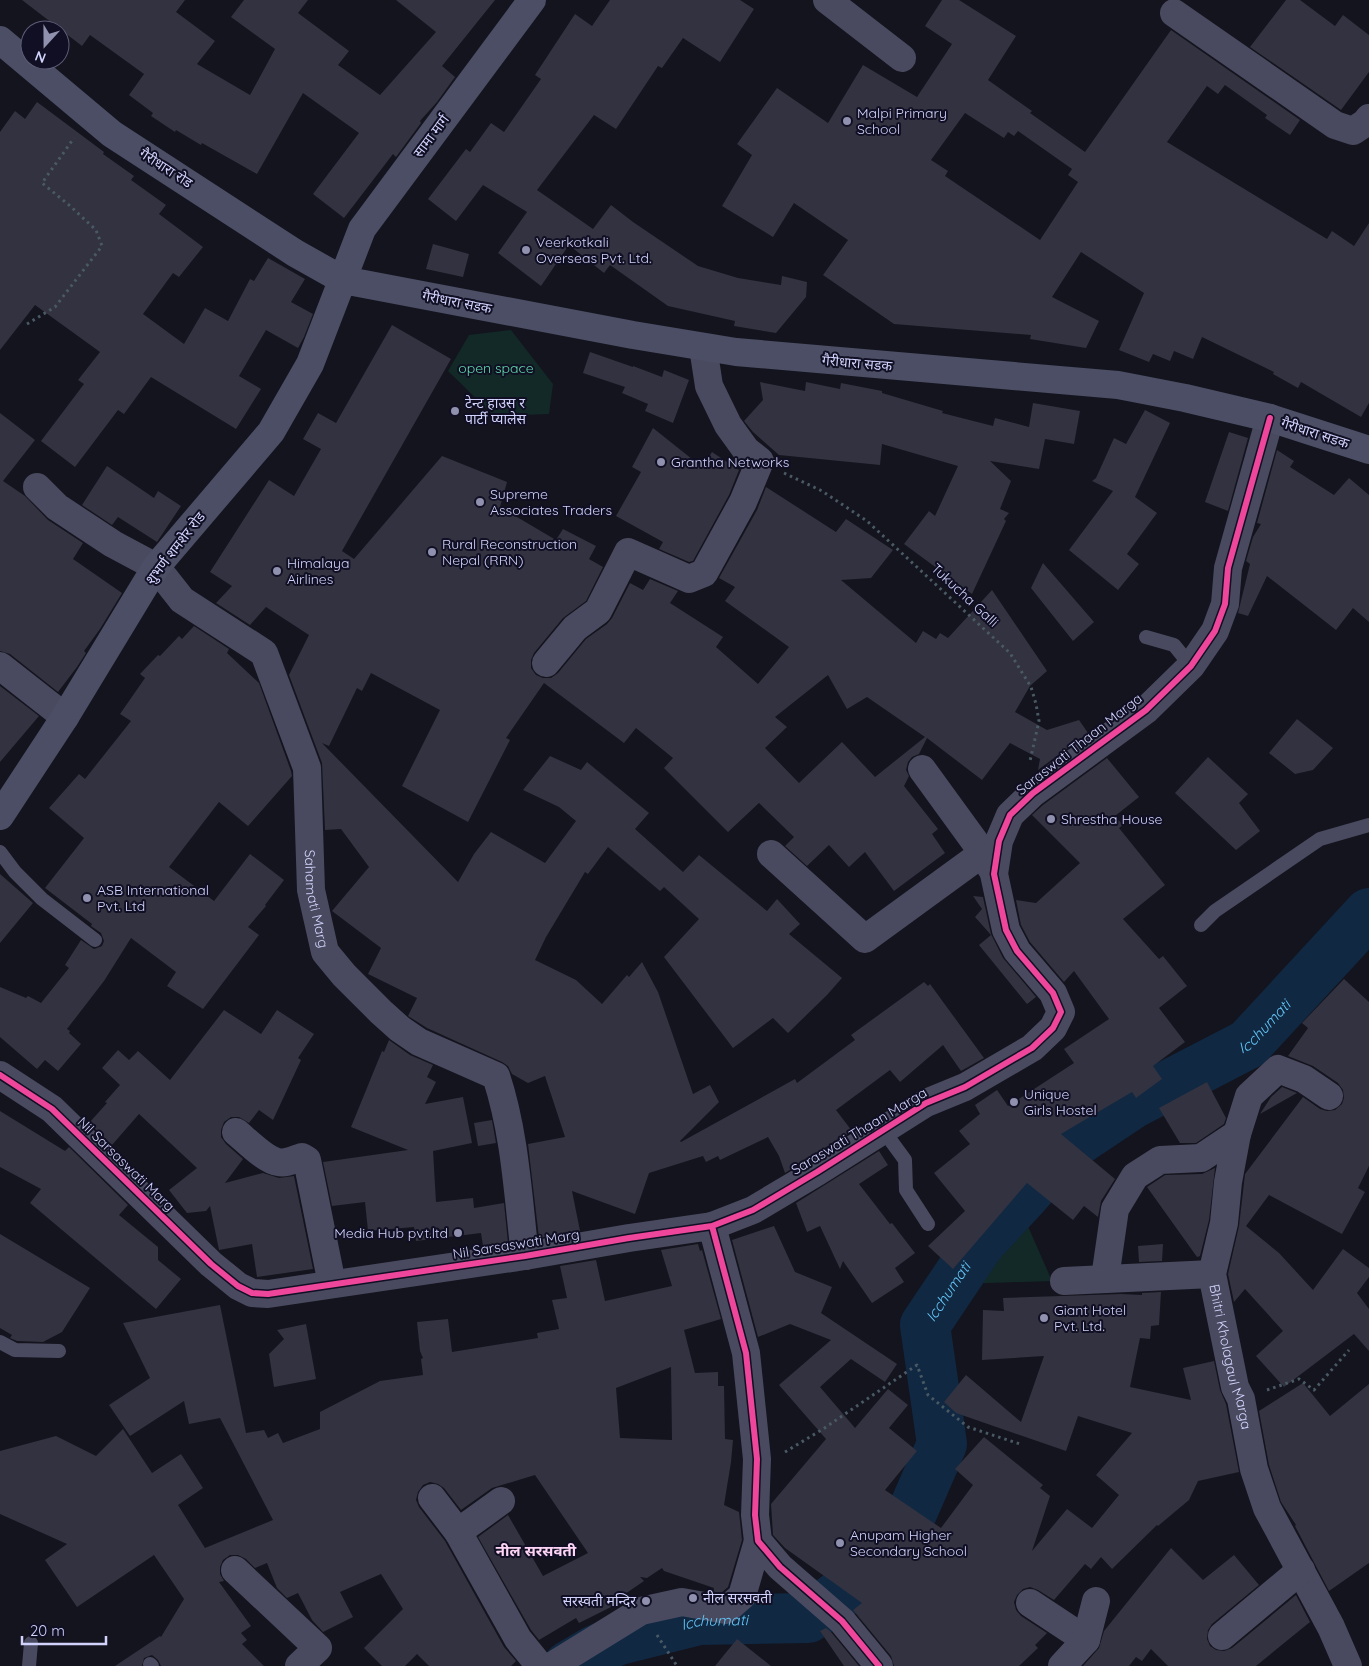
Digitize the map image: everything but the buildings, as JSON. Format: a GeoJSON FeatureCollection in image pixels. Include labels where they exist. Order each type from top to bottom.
{"type":"FeatureCollection","features":[{"type":"Feature","properties":{"kind":"main road","name":"सामा मार्ग"},"geometry":{"type":"LineString","coordinates":[[343,280],[362,229],[532,0]]}},
{"type":"Feature","properties":{"kind":"main road","name":"गैरीधारा रोड"},"geometry":{"type":"LineString","coordinates":[[0,40],[112,134],[295,253],[343,280]]}},
{"type":"Feature","properties":{"kind":"main road","name":"गैरीधारा सडक"},"geometry":{"type":"LineString","coordinates":[[343,280],[736,352],[1118,385],[1185,398],[1270,418],[1369,450]]}},
{"type":"Feature","properties":{"kind":"main road","name":"शुभर्ण शमशेर रोड"},"geometry":{"type":"LineString","coordinates":[[0,816],[65,717],[156,567],[270,432],[310,364],[343,280]]}},
{"type":"Feature","properties":{"kind":"street"},"geometry":{"type":"LineString","coordinates":[[827,0],[902,58]]}},
{"type":"Feature","properties":{"kind":"street"},"geometry":{"type":"LineString","coordinates":[[1174,13],[1335,125],[1353,131],[1369,118]]}},
{"type":"Feature","properties":{"kind":"street"},"geometry":{"type":"LineString","coordinates":[[546,663],[575,628],[598,611],[628,552],[689,579],[704,573],[743,502],[760,461],[746,450],[728,425],[709,386],[703,347]]}},
{"type":"Feature","properties":{"kind":"street","name":"Saraswati Thaan Marga"},"geometry":{"type":"LineString","coordinates":[[989,864],[1010,815],[1032,793],[1146,710],[1191,666],[1215,631],[1225,604],[1228,568],[1270,418]]}},
{"type":"Feature","properties":{"kind":"street"},"geometry":{"type":"LineString","coordinates":[[37,487],[57,507],[113,544],[156,567]]}},
{"type":"Feature","properties":{"kind":"street","name":"Sahamati Marg"},"geometry":{"type":"LineString","coordinates":[[156,567],[182,600],[264,653],[307,768],[310,890],[324,952],[344,975],[400,1029],[420,1042],[496,1076],[503,1099],[512,1146],[525,1256]]}},
{"type":"Feature","properties":{"kind":"street"},"geometry":{"type":"LineString","coordinates":[[0,666],[65,717]]}},
{"type":"Feature","properties":{"kind":"street","name":"Saraswati Thaan Marga"},"geometry":{"type":"LineString","coordinates":[[712,1226],[753,1210],[926,1103],[965,1087],[1032,1048],[1053,1028],[1061,1012],[1053,993],[1017,951],[1006,930],[989,864],[922,769]]}},
{"type":"Feature","properties":{"kind":"street"},"geometry":{"type":"LineString","coordinates":[[771,854],[865,939],[989,864]]}},
{"type":"Feature","properties":{"kind":"street","name":"Bhitri Kholagaul Marga"},"geometry":{"type":"LineString","coordinates":[[1329,1096],[1304,1079],[1278,1069],[1249,1096],[1238,1134],[1228,1182],[1224,1223],[1212,1274],[1235,1387],[1241,1399],[1254,1469],[1267,1508],[1331,1627],[1348,1666]]}},
{"type":"Feature","properties":{"kind":"street","name":"Nil Sarsaswati Marg"},"geometry":{"type":"LineString","coordinates":[[0,1075],[52,1109],[211,1264],[238,1286],[252,1292],[268,1294],[712,1226]]}},
{"type":"Feature","properties":{"kind":"street"},"geometry":{"type":"LineString","coordinates":[[236,1132],[269,1159],[285,1162],[302,1157],[307,1160],[332,1284]]}},
{"type":"Feature","properties":{"kind":"street"},"geometry":{"type":"LineString","coordinates":[[1105,1278],[1115,1209],[1135,1176],[1160,1160],[1201,1158],[1238,1134]]}},
{"type":"Feature","properties":{"kind":"street"},"geometry":{"type":"LineString","coordinates":[[552,1666],[641,1610],[682,1602],[726,1610],[742,1596],[758,1541],[755,1514],[757,1459],[746,1353],[712,1226]]}},
{"type":"Feature","properties":{"kind":"street"},"geometry":{"type":"LineString","coordinates":[[1064,1281],[1212,1274]]}},
{"type":"Feature","properties":{"kind":"street"},"geometry":{"type":"LineString","coordinates":[[432,1498],[458,1532],[518,1639],[540,1666]]}},
{"type":"Feature","properties":{"kind":"street"},"geometry":{"type":"LineString","coordinates":[[458,1532],[501,1501]]}},
{"type":"Feature","properties":{"kind":"street"},"geometry":{"type":"LineString","coordinates":[[758,1541],[780,1567],[842,1621],[879,1666]]}},
{"type":"Feature","properties":{"kind":"street"},"geometry":{"type":"LineString","coordinates":[[234,1570],[318,1648],[299,1666]]}},
{"type":"Feature","properties":{"kind":"street"},"geometry":{"type":"LineString","coordinates":[[1222,1636],[1300,1570]]}},
{"type":"Feature","properties":{"kind":"street"},"geometry":{"type":"LineString","coordinates":[[1062,1666],[1086,1640],[1096,1602]]}},
{"type":"Feature","properties":{"kind":"street"},"geometry":{"type":"LineString","coordinates":[[1030,1603],[1086,1640]]}},
{"type":"Feature","properties":{"kind":"lane"},"geometry":{"type":"LineString","coordinates":[[1146,637],[1174,645],[1191,666]]}},
{"type":"Feature","properties":{"kind":"lane"},"geometry":{"type":"LineString","coordinates":[[1201,925],[1215,911],[1320,839],[1369,825]]}},
{"type":"Feature","properties":{"kind":"lane"},"geometry":{"type":"LineString","coordinates":[[0,852],[15,872],[42,899],[95,940]]}},
{"type":"Feature","properties":{"kind":"lane"},"geometry":{"type":"LineString","coordinates":[[884,1130],[905,1160],[906,1190],[928,1224]]}},
{"type":"Feature","properties":{"kind":"lane"},"geometry":{"type":"LineString","coordinates":[[0,1342],[15,1350],[59,1351]]}},
{"type":"Feature","properties":{"kind":"lane"},"geometry":{"type":"LineString","coordinates":[[29,1666],[31,1643]]}},
{"type":"Feature","properties":{"kind":"path"},"geometry":{"type":"LineString","coordinates":[[27,324],[54,307],[102,246],[96,230],[42,183],[91,116]]}},
{"type":"Feature","properties":{"kind":"path"},"geometry":{"type":"LineString","coordinates":[[1241,1399],[1299,1379],[1314,1390],[1349,1350]]}},
{"type":"Feature","properties":{"kind":"path"},"geometry":{"type":"LineString","coordinates":[[757,1459],[768,1461],[823,1429],[917,1364],[928,1395],[968,1428],[1020,1444]]}},
{"type":"Feature","properties":{"kind":"path"},"geometry":{"type":"LineString","coordinates":[[659,1638],[677,1666]]}},
{"type":"Feature","properties":{"kind":"green space","name":"open space"},"geometry":{"type":"Polygon","coordinates":[[[511,330],[553,384],[549,414],[494,416],[448,371],[469,335],[511,330]]]}},
{"type":"Feature","properties":{"kind":"green space"},"geometry":{"type":"Polygon","coordinates":[[[1020,1208],[1052,1281],[959,1284],[1020,1208]]]}},
{"type":"Feature","properties":{"kind":"waterway","name":"Icchumati"},"geometry":{"type":"LineString","coordinates":[[568,1666],[595,1650],[619,1640],[699,1620],[808,1618],[856,1582],[901,1538],[942,1444],[925,1325],[980,1243],[1065,1149],[1134,1103],[1248,1044],[1369,913]]}},
{"type":"Feature","properties":{"kind":"cycle path"},"geometry":{"type":"LineString","coordinates":[[712,1226],[753,1210],[926,1103],[965,1087],[1032,1048],[1053,1028],[1061,1012],[1053,993],[1017,951],[1006,930],[994,874],[999,841],[1010,815],[1033,793],[1146,710],[1191,666],[1215,631],[1225,604],[1228,568],[1270,418]]}},
{"type":"Feature","properties":{"kind":"cycle path"},"geometry":{"type":"LineString","coordinates":[[0,1075],[52,1109],[211,1264],[238,1286],[252,1293],[268,1294],[712,1226],[746,1353],[757,1459],[755,1515],[758,1541],[780,1567],[842,1621],[879,1666]]}},
{"type":"Feature","properties":{"kind":"place","name":"Malpi Primary School"},"geometry":{"type":"Point","coordinates":[847,121]}},
{"type":"Feature","properties":{"kind":"place","name":"Veerkotkali Overseas Pvt. Ltd."},"geometry":{"type":"Point","coordinates":[526,250]}},
{"type":"Feature","properties":{"kind":"place","name":"टेन्ट हाउस र पार्टी प्यालेस"},"geometry":{"type":"Point","coordinates":[455,411]}},
{"type":"Feature","properties":{"kind":"place","name":"Grantha Networks"},"geometry":{"type":"Point","coordinates":[661,462]}},
{"type":"Feature","properties":{"kind":"place","name":"Supreme Associates Traders"},"geometry":{"type":"Point","coordinates":[480,502]}},
{"type":"Feature","properties":{"kind":"place","name":"Rural Reconstruction Nepal (RRN)"},"geometry":{"type":"Point","coordinates":[432,552]}},
{"type":"Feature","properties":{"kind":"place","name":"Himalaya Airlines"},"geometry":{"type":"Point","coordinates":[277,571]}},
{"type":"Feature","properties":{"kind":"place","name":"Shrestha House"},"geometry":{"type":"Point","coordinates":[1051,819]}},
{"type":"Feature","properties":{"kind":"place","name":"ASB International Pvt. Ltd"},"geometry":{"type":"Point","coordinates":[87,898]}},
{"type":"Feature","properties":{"kind":"place","name":"Unique Girls Hostel"},"geometry":{"type":"Point","coordinates":[1014,1102]}},
{"type":"Feature","properties":{"kind":"place","name":"Media Hub pvt.ltd"},"geometry":{"type":"Point","coordinates":[458,1233]}},
{"type":"Feature","properties":{"kind":"place","name":"Giant Hotel Pvt. Ltd."},"geometry":{"type":"Point","coordinates":[1044,1318]}},
{"type":"Feature","properties":{"kind":"place","name":"Anupam Higher Secondary School"},"geometry":{"type":"Point","coordinates":[840,1543]}},
{"type":"Feature","properties":{"kind":"place","name":"नील सरसवती"},"geometry":{"type":"Point","coordinates":[693,1598]}},
{"type":"Feature","properties":{"kind":"place","name":"सरस्वती मन्दिर"},"geometry":{"type":"Point","coordinates":[646,1601]}},
{"type":"Feature","properties":{"kind":"district","name":"नील सरसवती"},"geometry":{"type":"Point","coordinates":[536,1550]}}]}
